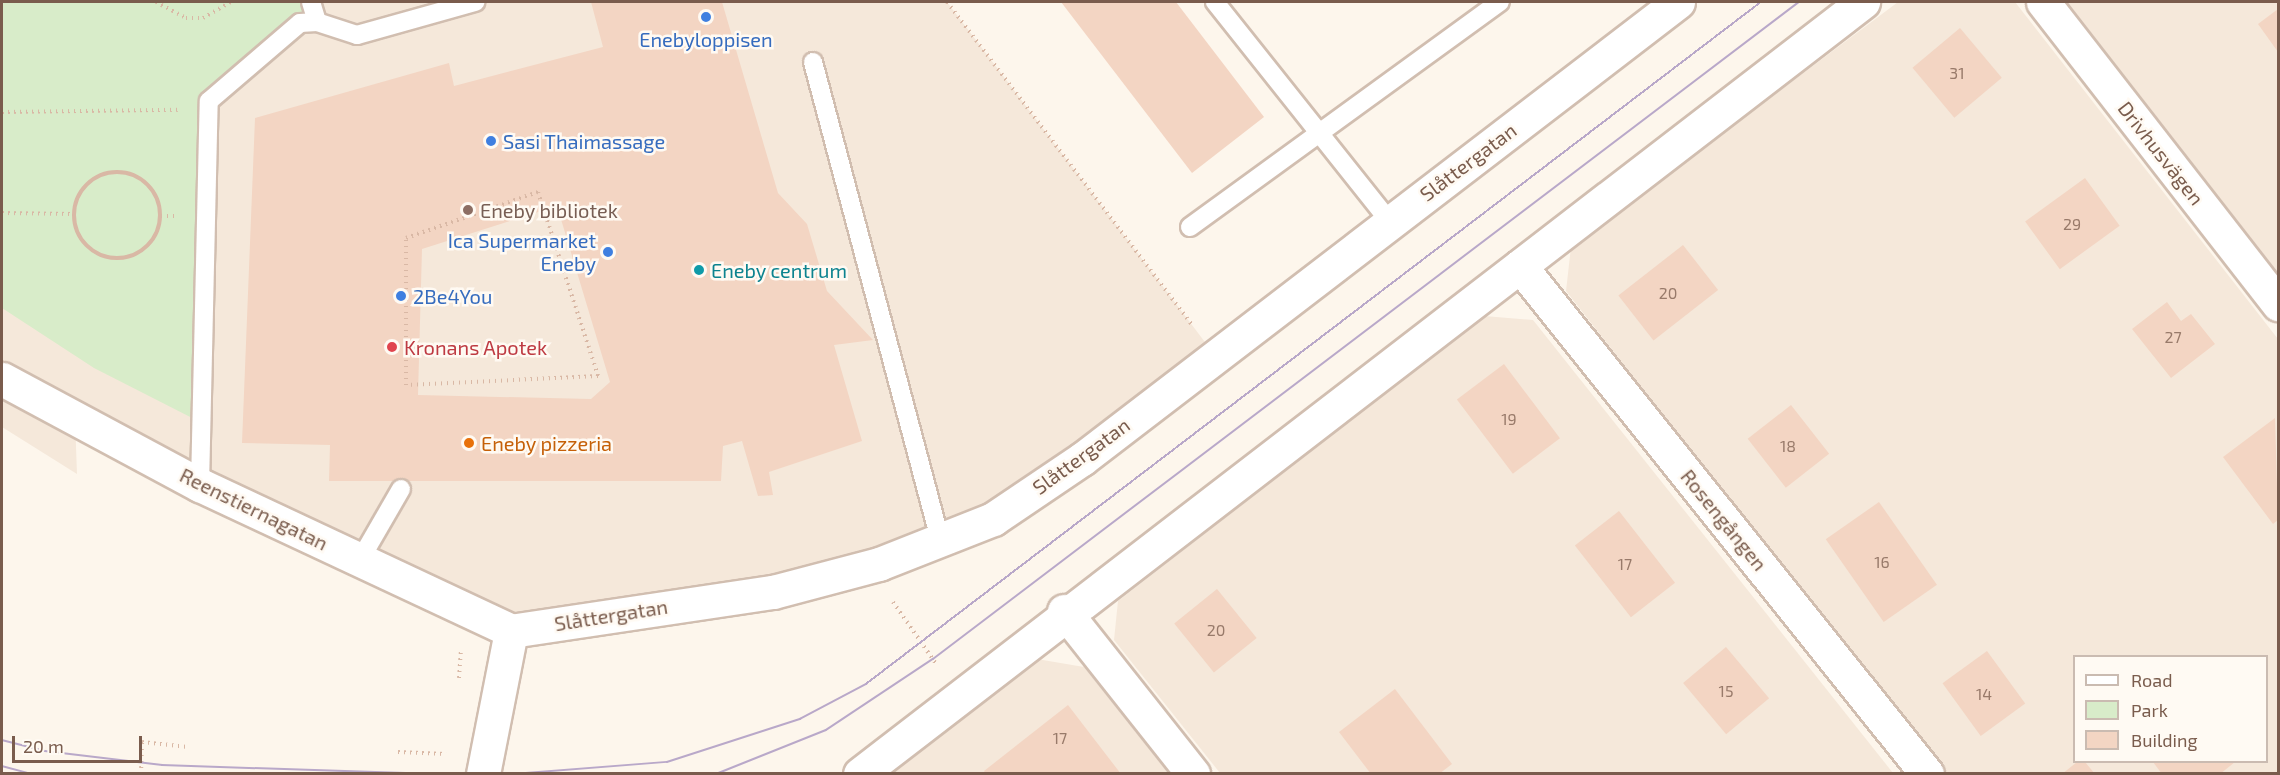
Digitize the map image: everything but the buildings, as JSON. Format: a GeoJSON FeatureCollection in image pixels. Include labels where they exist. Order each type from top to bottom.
{"type":"FeatureCollection","features":[{"type":"Feature","properties":{"kind":"street","name":"Slåttergatan"},"geometry":{"type":"LineString","coordinates":[[511,631],[773,592],[869,566],[993,519],[1082,459],[1214,354],[1678,2]]}},
{"type":"Feature","properties":{"kind":"street"},"geometry":{"type":"LineString","coordinates":[[860,774],[1064,611],[1520,266],[1863,2]]}},
{"type":"Feature","properties":{"kind":"street","name":"Drivhusvägen"},"geometry":{"type":"LineString","coordinates":[[2043,2],[2278,304]]}},
{"type":"Feature","properties":{"kind":"street","name":"Rosengången"},"geometry":{"type":"LineString","coordinates":[[1520,266],[1928,774]]}},
{"type":"Feature","properties":{"kind":"street","name":"Reenstiernagatan"},"geometry":{"type":"LineString","coordinates":[[2,379],[200,485],[511,631]]}},
{"type":"Feature","properties":{"kind":"street"},"geometry":{"type":"LineString","coordinates":[[1064,611],[1194,774]]}},
{"type":"Feature","properties":{"kind":"street"},"geometry":{"type":"LineString","coordinates":[[483,774],[511,631]]}},
{"type":"Feature","properties":{"kind":"lane"},"geometry":{"type":"LineString","coordinates":[[311,2],[317,22]]}},
{"type":"Feature","properties":{"kind":"lane"},"geometry":{"type":"LineString","coordinates":[[200,485],[209,101],[300,23],[317,22],[357,35],[475,2]]}},
{"type":"Feature","properties":{"kind":"lane"},"geometry":{"type":"LineString","coordinates":[[1215,2],[1318,135],[1390,222]]}},
{"type":"Feature","properties":{"kind":"lane"},"geometry":{"type":"LineString","coordinates":[[1190,227],[1500,2]]}},
{"type":"Feature","properties":{"kind":"lane"},"geometry":{"type":"LineString","coordinates":[[813,62],[940,540]]}},
{"type":"Feature","properties":{"kind":"lane"},"geometry":{"type":"LineString","coordinates":[[360,560],[401,489]]}},
{"type":"Feature","properties":{"kind":"path"},"geometry":{"type":"LineString","coordinates":[[156,2],[186,18],[203,18],[231,2]]}},
{"type":"Feature","properties":{"kind":"path"},"geometry":{"type":"LineString","coordinates":[[947,2],[1214,354]]}},
{"type":"Feature","properties":{"kind":"path"},"geometry":{"type":"LineString","coordinates":[[2,112],[209,112]]}},
{"type":"Feature","properties":{"kind":"path"},"geometry":{"type":"LineString","coordinates":[[120,172],[151,188],[161,222],[156,236],[140,253],[112,259],[86,246],[73,214],[89,182],[120,172]]}},
{"type":"Feature","properties":{"kind":"path"},"geometry":{"type":"LineString","coordinates":[[538,192],[598,376],[425,388],[406,385],[406,238],[538,192]]}},
{"type":"Feature","properties":{"kind":"path"},"geometry":{"type":"LineString","coordinates":[[2,213],[73,214]]}},
{"type":"Feature","properties":{"kind":"path"},"geometry":{"type":"LineString","coordinates":[[869,566],[958,696]]}},
{"type":"Feature","properties":{"kind":"path"},"geometry":{"type":"LineString","coordinates":[[141,774],[142,742],[188,747]]}},
{"type":"Feature","properties":{"kind":"path"},"geometry":{"type":"LineString","coordinates":[[398,752],[450,754]]}},
{"type":"Feature","properties":{"kind":"shaded area"},"geometry":{"type":"Polygon","coordinates":[[[2,2],[947,2],[1214,354],[940,540],[511,631],[75,419],[77,474],[2,427],[2,2]]]}},
{"type":"Feature","properties":{"kind":"shaded area"},"geometry":{"type":"Polygon","coordinates":[[[1898,2],[2015,2],[2278,339],[2278,773],[1943,773],[1566,291],[1571,247],[1898,2]]]}},
{"type":"Feature","properties":{"kind":"shaded area"},"geometry":{"type":"Polygon","coordinates":[[[2066,2],[2278,2],[2278,276],[2066,2]]]}},
{"type":"Feature","properties":{"kind":"shaded area"},"geometry":{"type":"Polygon","coordinates":[[[1484,316],[1533,320],[1893,773],[1220,773],[1114,640],[1118,601],[1484,316]]]}},
{"type":"Feature","properties":{"kind":"shaded area"},"geometry":{"type":"Polygon","coordinates":[[[1031,658],[1084,667],[1169,773],[881,774],[1031,658]]]}},
{"type":"Feature","properties":{"kind":"green space"},"geometry":{"type":"Polygon","coordinates":[[[2,2],[311,2],[317,22],[209,101],[202,423],[94,368],[2,308],[2,2]]]}},
{"type":"Feature","properties":{"kind":"tram line"},"geometry":{"type":"LineString","coordinates":[[513,774],[667,762],[800,719],[866,684],[1761,2]]}},
{"type":"Feature","properties":{"kind":"tram line"},"geometry":{"type":"LineString","coordinates":[[716,774],[826,730],[933,659],[1799,2]]}},
{"type":"Feature","properties":{"kind":"tram line"},"geometry":{"type":"LineString","coordinates":[[2,740],[45,751],[162,765],[436,774]]}},
{"type":"Feature","properties":{"kind":"tram line"},"geometry":{"type":"LineString","coordinates":[[2,766],[31,774]]}},
{"type":"Feature","properties":{"kind":"place","name":"Enebyloppisen"},"geometry":{"type":"Point","coordinates":[706,17]}},
{"type":"Feature","properties":{"kind":"place","name":"Sasi Thaimassage"},"geometry":{"type":"Point","coordinates":[491,141]}},
{"type":"Feature","properties":{"kind":"place","name":"Eneby bibliotek"},"geometry":{"type":"Point","coordinates":[468,210]}},
{"type":"Feature","properties":{"kind":"place","name":"Ica Supermarket Eneby"},"geometry":{"type":"Point","coordinates":[608,252]}},
{"type":"Feature","properties":{"kind":"place","name":"Eneby centrum"},"geometry":{"type":"Point","coordinates":[699,270]}},
{"type":"Feature","properties":{"kind":"place","name":"2Be4You"},"geometry":{"type":"Point","coordinates":[401,296]}},
{"type":"Feature","properties":{"kind":"place","name":"Kronans Apotek"},"geometry":{"type":"Point","coordinates":[392,347]}},
{"type":"Feature","properties":{"kind":"place","name":"Eneby pizzeria"},"geometry":{"type":"Point","coordinates":[469,443]}}]}
